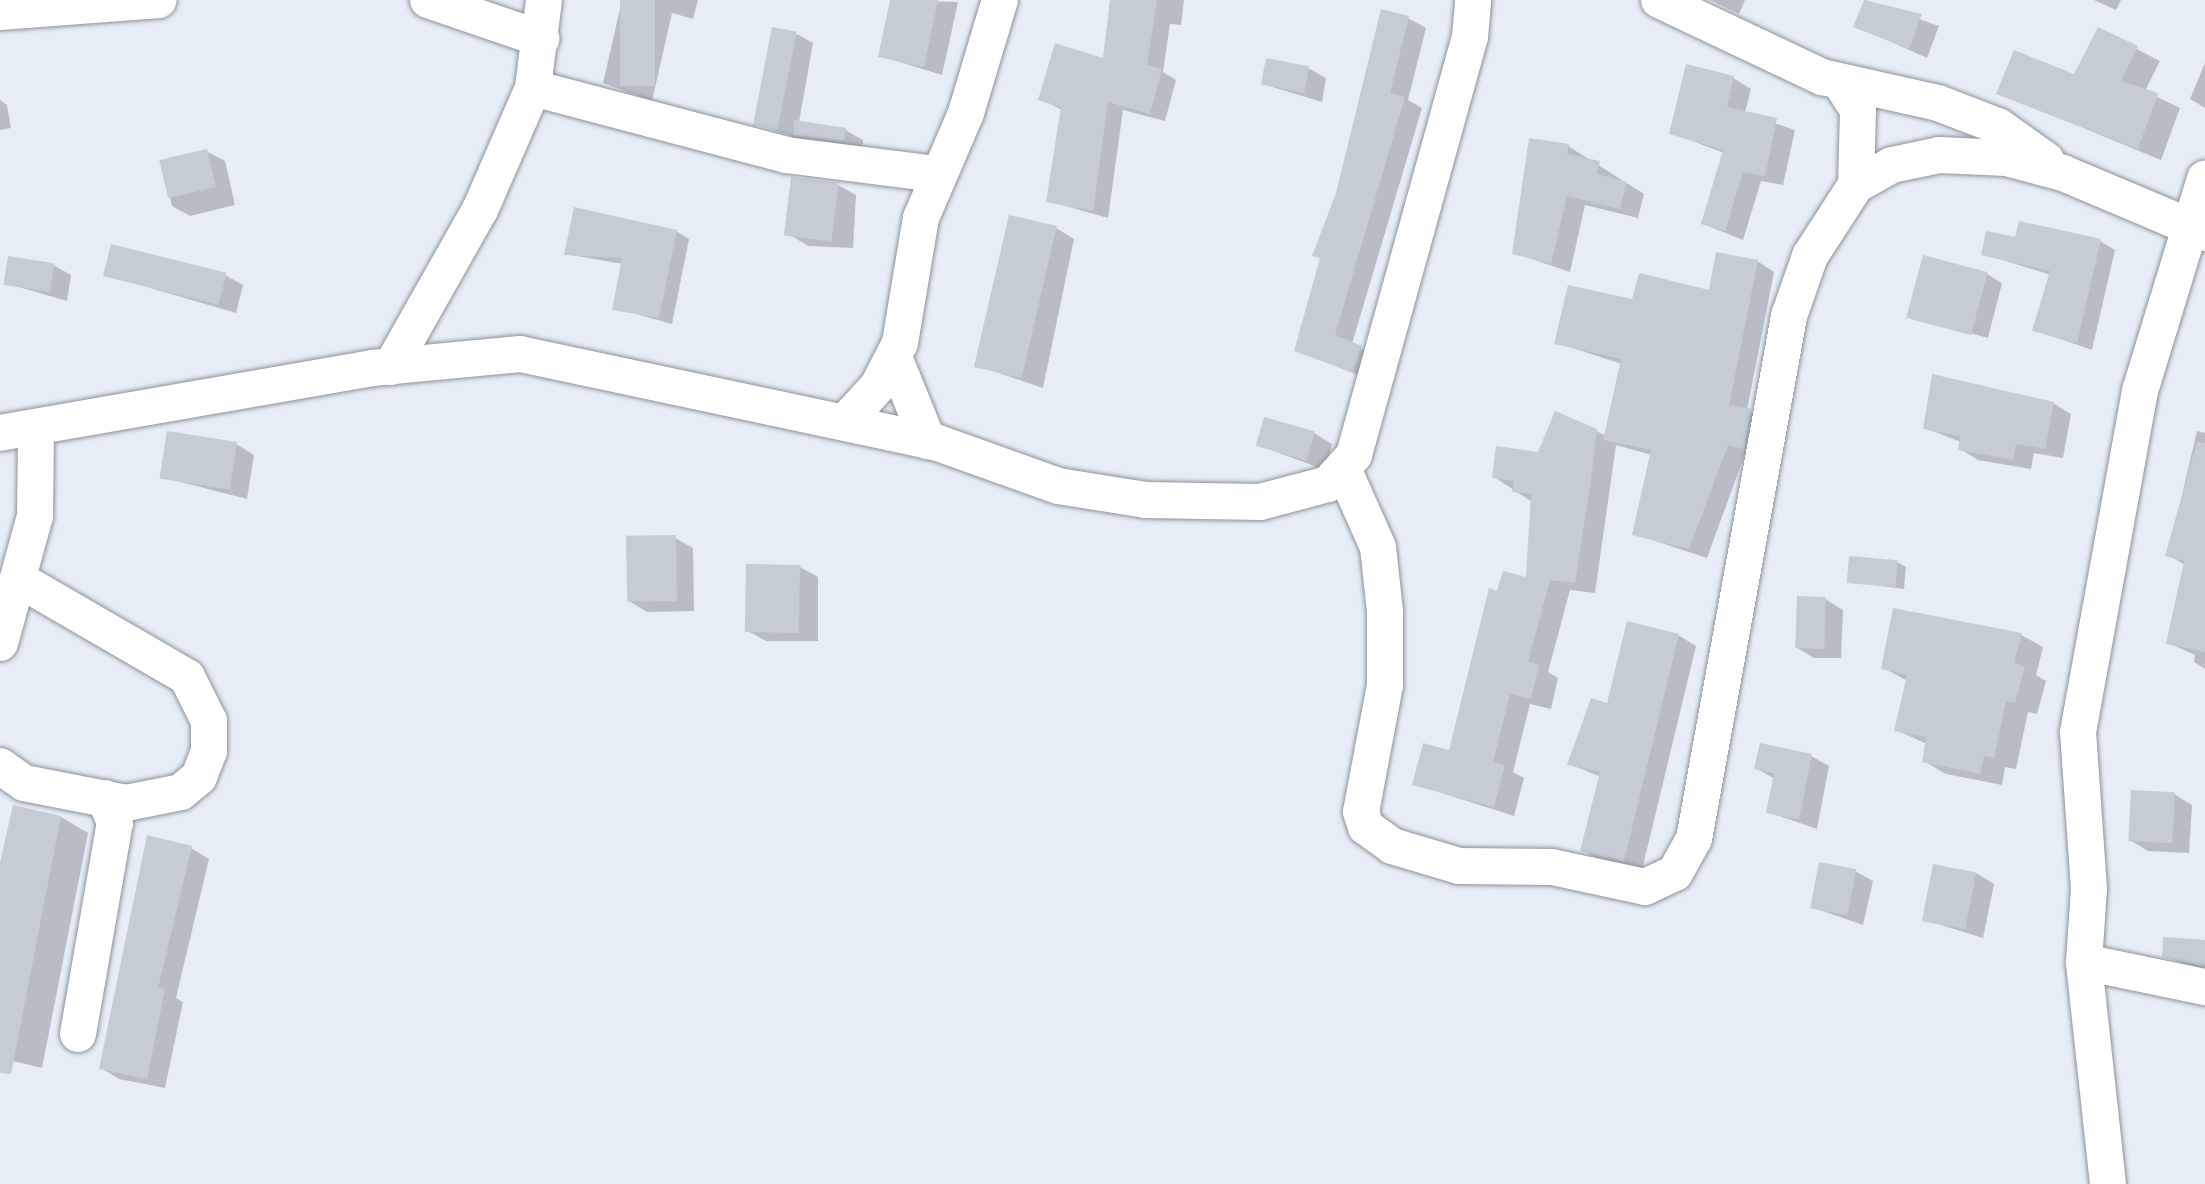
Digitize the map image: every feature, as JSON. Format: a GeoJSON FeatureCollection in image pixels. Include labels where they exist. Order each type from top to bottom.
{"type":"FeatureCollection","features":[{"type":"Feature","properties":{"kind":"street"},"geometry":{"type":"LineString","coordinates":[[0,12],[159,0]]}},
{"type":"Feature","properties":{"kind":"street"},"geometry":{"type":"LineString","coordinates":[[428,0],[542,39]]}},
{"type":"Feature","properties":{"kind":"street"},"geometry":{"type":"LineString","coordinates":[[391,367],[480,210],[533,88],[542,39],[544,0]]}},
{"type":"Feature","properties":{"kind":"street"},"geometry":{"type":"LineString","coordinates":[[846,421],[894,357],[921,218],[937,174],[966,113],[1000,0]]}},
{"type":"Feature","properties":{"kind":"street"},"geometry":{"type":"LineString","coordinates":[[1473,0],[1470,37],[1345,473],[1378,547],[1385,611],[1385,685],[1361,812],[1366,827],[1392,846],[1459,866],[1552,867],[1645,887],[1675,873],[1694,839],[1715,693],[1789,316],[1810,256],[1856,185],[1892,165],[1939,155],[2007,158],[2063,173],[2195,230]]}},
{"type":"Feature","properties":{"kind":"street"},"geometry":{"type":"LineString","coordinates":[[1659,0],[1757,51],[1840,82],[1938,103],[1998,126],[2063,173]]}},
{"type":"Feature","properties":{"kind":"street"},"geometry":{"type":"LineString","coordinates":[[1840,82],[1858,110],[1856,185]]}},
{"type":"Feature","properties":{"kind":"street"},"geometry":{"type":"LineString","coordinates":[[533,88],[786,155],[937,174]]}},
{"type":"Feature","properties":{"kind":"street"},"geometry":{"type":"LineString","coordinates":[[2108,1184],[2084,962],[2089,889],[2078,732],[2140,391],[2195,230],[2205,179]]}},
{"type":"Feature","properties":{"kind":"street"},"geometry":{"type":"LineString","coordinates":[[0,433],[36,430],[66,417],[391,367],[520,354],[846,421],[928,441],[1058,486],[1146,500],[1260,502],[1345,473]]}},
{"type":"Feature","properties":{"kind":"street"},"geometry":{"type":"LineString","coordinates":[[894,357],[928,441]]}},
{"type":"Feature","properties":{"kind":"street"},"geometry":{"type":"LineString","coordinates":[[0,643],[23,582],[39,479],[36,430]]}},
{"type":"Feature","properties":{"kind":"street"},"geometry":{"type":"LineString","coordinates":[[8,780],[126,803],[181,792],[204,764],[209,721],[187,677],[23,582]]}},
{"type":"Feature","properties":{"kind":"street"},"geometry":{"type":"LineString","coordinates":[[78,1034],[115,823],[105,798]]}},
{"type":"Feature","properties":{"kind":"street"},"geometry":{"type":"LineString","coordinates":[[2084,962],[2205,987]]}},
{"type":"Feature","properties":{"kind":"building"},"geometry":{"type":"Polygon","coordinates":[[[620,0],[655,0],[655,86],[620,86],[620,0]]]}},
{"type":"Feature","properties":{"kind":"building"},"geometry":{"type":"Polygon","coordinates":[[[890,0],[938,0],[924,67],[878,57],[890,0]]]}},
{"type":"Feature","properties":{"kind":"building"},"geometry":{"type":"Polygon","coordinates":[[[1110,0],[1157,0],[1147,65],[1162,69],[1150,114],[1108,102],[1093,211],[1046,202],[1061,107],[1038,100],[1055,43],[1103,58],[1110,0]]]}},
{"type":"Feature","properties":{"kind":"building"},"geometry":{"type":"Polygon","coordinates":[[[1864,0],[1922,14],[1909,49],[1853,27],[1864,0]]]}},
{"type":"Feature","properties":{"kind":"building"},"geometry":{"type":"Polygon","coordinates":[[[1381,9],[1409,16],[1390,93],[1405,97],[1335,335],[1362,346],[1352,372],[1294,351],[1320,258],[1312,256],[1336,193],[1381,9]]]}},
{"type":"Feature","properties":{"kind":"building"},"geometry":{"type":"Polygon","coordinates":[[[772,27],[797,32],[777,130],[753,125],[772,27]]]}},
{"type":"Feature","properties":{"kind":"building"},"geometry":{"type":"Polygon","coordinates":[[[2098,27],[2138,46],[2121,81],[2158,93],[2138,149],[1996,94],[2014,50],[2074,74],[2098,27]]]}},
{"type":"Feature","properties":{"kind":"building"},"geometry":{"type":"Polygon","coordinates":[[[1266,58],[1309,66],[1304,93],[1261,85],[1266,58]]]}},
{"type":"Feature","properties":{"kind":"building"},"geometry":{"type":"Polygon","coordinates":[[[1686,64],[1734,76],[1727,107],[1777,118],[1765,176],[1743,172],[1725,231],[1701,224],[1723,150],[1669,134],[1686,64]]]}},
{"type":"Feature","properties":{"kind":"building"},"geometry":{"type":"Polygon","coordinates":[[[794,120],[846,128],[844,141],[794,135],[794,120]]]}},
{"type":"Feature","properties":{"kind":"building"},"geometry":{"type":"Polygon","coordinates":[[[1529,138],[1569,144],[1567,154],[1600,161],[1597,174],[1627,182],[1620,209],[1567,196],[1551,264],[1512,254],[1529,138]]]}},
{"type":"Feature","properties":{"kind":"building"},"geometry":{"type":"Polygon","coordinates":[[[207,149],[216,187],[168,198],[159,160],[207,149]]]}},
{"type":"Feature","properties":{"kind":"building"},"geometry":{"type":"Polygon","coordinates":[[[791,177],[839,183],[831,241],[784,236],[791,177]]]}},
{"type":"Feature","properties":{"kind":"building"},"geometry":{"type":"Polygon","coordinates":[[[574,207],[677,230],[659,318],[612,310],[622,258],[564,255],[574,207]]]}},
{"type":"Feature","properties":{"kind":"building"},"geometry":{"type":"Polygon","coordinates":[[[1009,215],[1057,226],[1022,378],[974,367],[1009,215]]]}},
{"type":"Feature","properties":{"kind":"building"},"geometry":{"type":"Polygon","coordinates":[[[2019,221],[2101,239],[2077,343],[2032,331],[2050,271],[1981,255],[1986,231],[2015,237],[2019,221]]]}},
{"type":"Feature","properties":{"kind":"building"},"geometry":{"type":"Polygon","coordinates":[[[111,244],[226,273],[218,305],[103,276],[111,244]]]}},
{"type":"Feature","properties":{"kind":"building"},"geometry":{"type":"Polygon","coordinates":[[[1716,252],[1758,260],[1729,405],[1751,409],[1744,449],[1728,445],[1689,549],[1632,535],[1651,450],[1603,440],[1621,359],[1554,344],[1568,285],[1632,299],[1639,273],[1709,290],[1716,252]]]}},
{"type":"Feature","properties":{"kind":"building"},"geometry":{"type":"Polygon","coordinates":[[[1923,255],[1988,272],[1971,335],[1906,318],[1923,255]]]}},
{"type":"Feature","properties":{"kind":"building"},"geometry":{"type":"Polygon","coordinates":[[[8,256],[54,263],[50,292],[3,285],[8,256]]]}},
{"type":"Feature","properties":{"kind":"building"},"geometry":{"type":"Polygon","coordinates":[[[1932,374],[2054,402],[2045,449],[2016,444],[2013,460],[1958,450],[1960,436],[1923,429],[1932,374]]]}},
{"type":"Feature","properties":{"kind":"building"},"geometry":{"type":"Polygon","coordinates":[[[1555,411],[1597,429],[1590,487],[1575,583],[1550,580],[1528,662],[1539,665],[1531,699],[1510,694],[1493,762],[1505,765],[1494,807],[1412,785],[1423,743],[1449,750],[1489,588],[1497,591],[1503,571],[1526,577],[1531,494],[1512,492],[1514,481],[1492,478],[1496,446],[1538,452],[1555,411]]]}},
{"type":"Feature","properties":{"kind":"building"},"geometry":{"type":"Polygon","coordinates":[[[1264,417],[1315,432],[1307,460],[1256,446],[1264,417]]]}},
{"type":"Feature","properties":{"kind":"building"},"geometry":{"type":"Polygon","coordinates":[[[167,431],[237,442],[230,490],[159,478],[167,431]]]}},
{"type":"Feature","properties":{"kind":"building"},"geometry":{"type":"Polygon","coordinates":[[[2197,442],[2205,443],[2205,652],[2166,644],[2184,561],[2165,556],[2197,442]]]}},
{"type":"Feature","properties":{"kind":"building"},"geometry":{"type":"Polygon","coordinates":[[[676,535],[677,601],[627,602],[626,536],[676,535]]]}},
{"type":"Feature","properties":{"kind":"building"},"geometry":{"type":"Polygon","coordinates":[[[1849,556],[1898,560],[1895,587],[1847,583],[1849,556]]]}},
{"type":"Feature","properties":{"kind":"building"},"geometry":{"type":"Polygon","coordinates":[[[746,564],[800,565],[799,633],[745,632],[746,564]]]}},
{"type":"Feature","properties":{"kind":"building"},"geometry":{"type":"Polygon","coordinates":[[[1797,596],[1826,597],[1824,649],[1795,648],[1797,596]]]}},
{"type":"Feature","properties":{"kind":"building"},"geometry":{"type":"Polygon","coordinates":[[[1893,608],[2022,633],[2014,663],[2025,666],[2015,703],[2006,701],[1994,758],[1984,756],[1980,774],[1922,762],[1926,737],[1894,731],[1907,675],[1881,669],[1893,608]]]}},
{"type":"Feature","properties":{"kind":"building"},"geometry":{"type":"Polygon","coordinates":[[[1627,621],[1679,634],[1624,861],[1580,851],[1600,772],[1567,765],[1591,698],[1607,703],[1627,621]]]}},
{"type":"Feature","properties":{"kind":"building"},"geometry":{"type":"Polygon","coordinates":[[[1760,743],[1812,754],[1799,820],[1766,813],[1774,773],[1754,769],[1760,743]]]}},
{"type":"Feature","properties":{"kind":"building"},"geometry":{"type":"Polygon","coordinates":[[[2131,790],[2175,792],[2172,843],[2128,841],[2131,790]]]}},
{"type":"Feature","properties":{"kind":"building"},"geometry":{"type":"Polygon","coordinates":[[[13,805],[61,816],[11,1074],[0,1073],[0,863],[13,805]]]}},
{"type":"Feature","properties":{"kind":"building"},"geometry":{"type":"Polygon","coordinates":[[[147,835],[192,846],[158,988],[165,989],[147,1079],[99,1069],[147,835]]]}},
{"type":"Feature","properties":{"kind":"building"},"geometry":{"type":"Polygon","coordinates":[[[1819,862],[1856,869],[1847,915],[1810,908],[1819,862]]]}},
{"type":"Feature","properties":{"kind":"building"},"geometry":{"type":"Polygon","coordinates":[[[1933,864],[1976,872],[1965,929],[1922,921],[1933,864]]]}},
{"type":"Feature","properties":{"kind":"building"},"geometry":{"type":"Polygon","coordinates":[[[2163,937],[2205,940],[2205,966],[2162,957],[2163,937]]]}}]}
